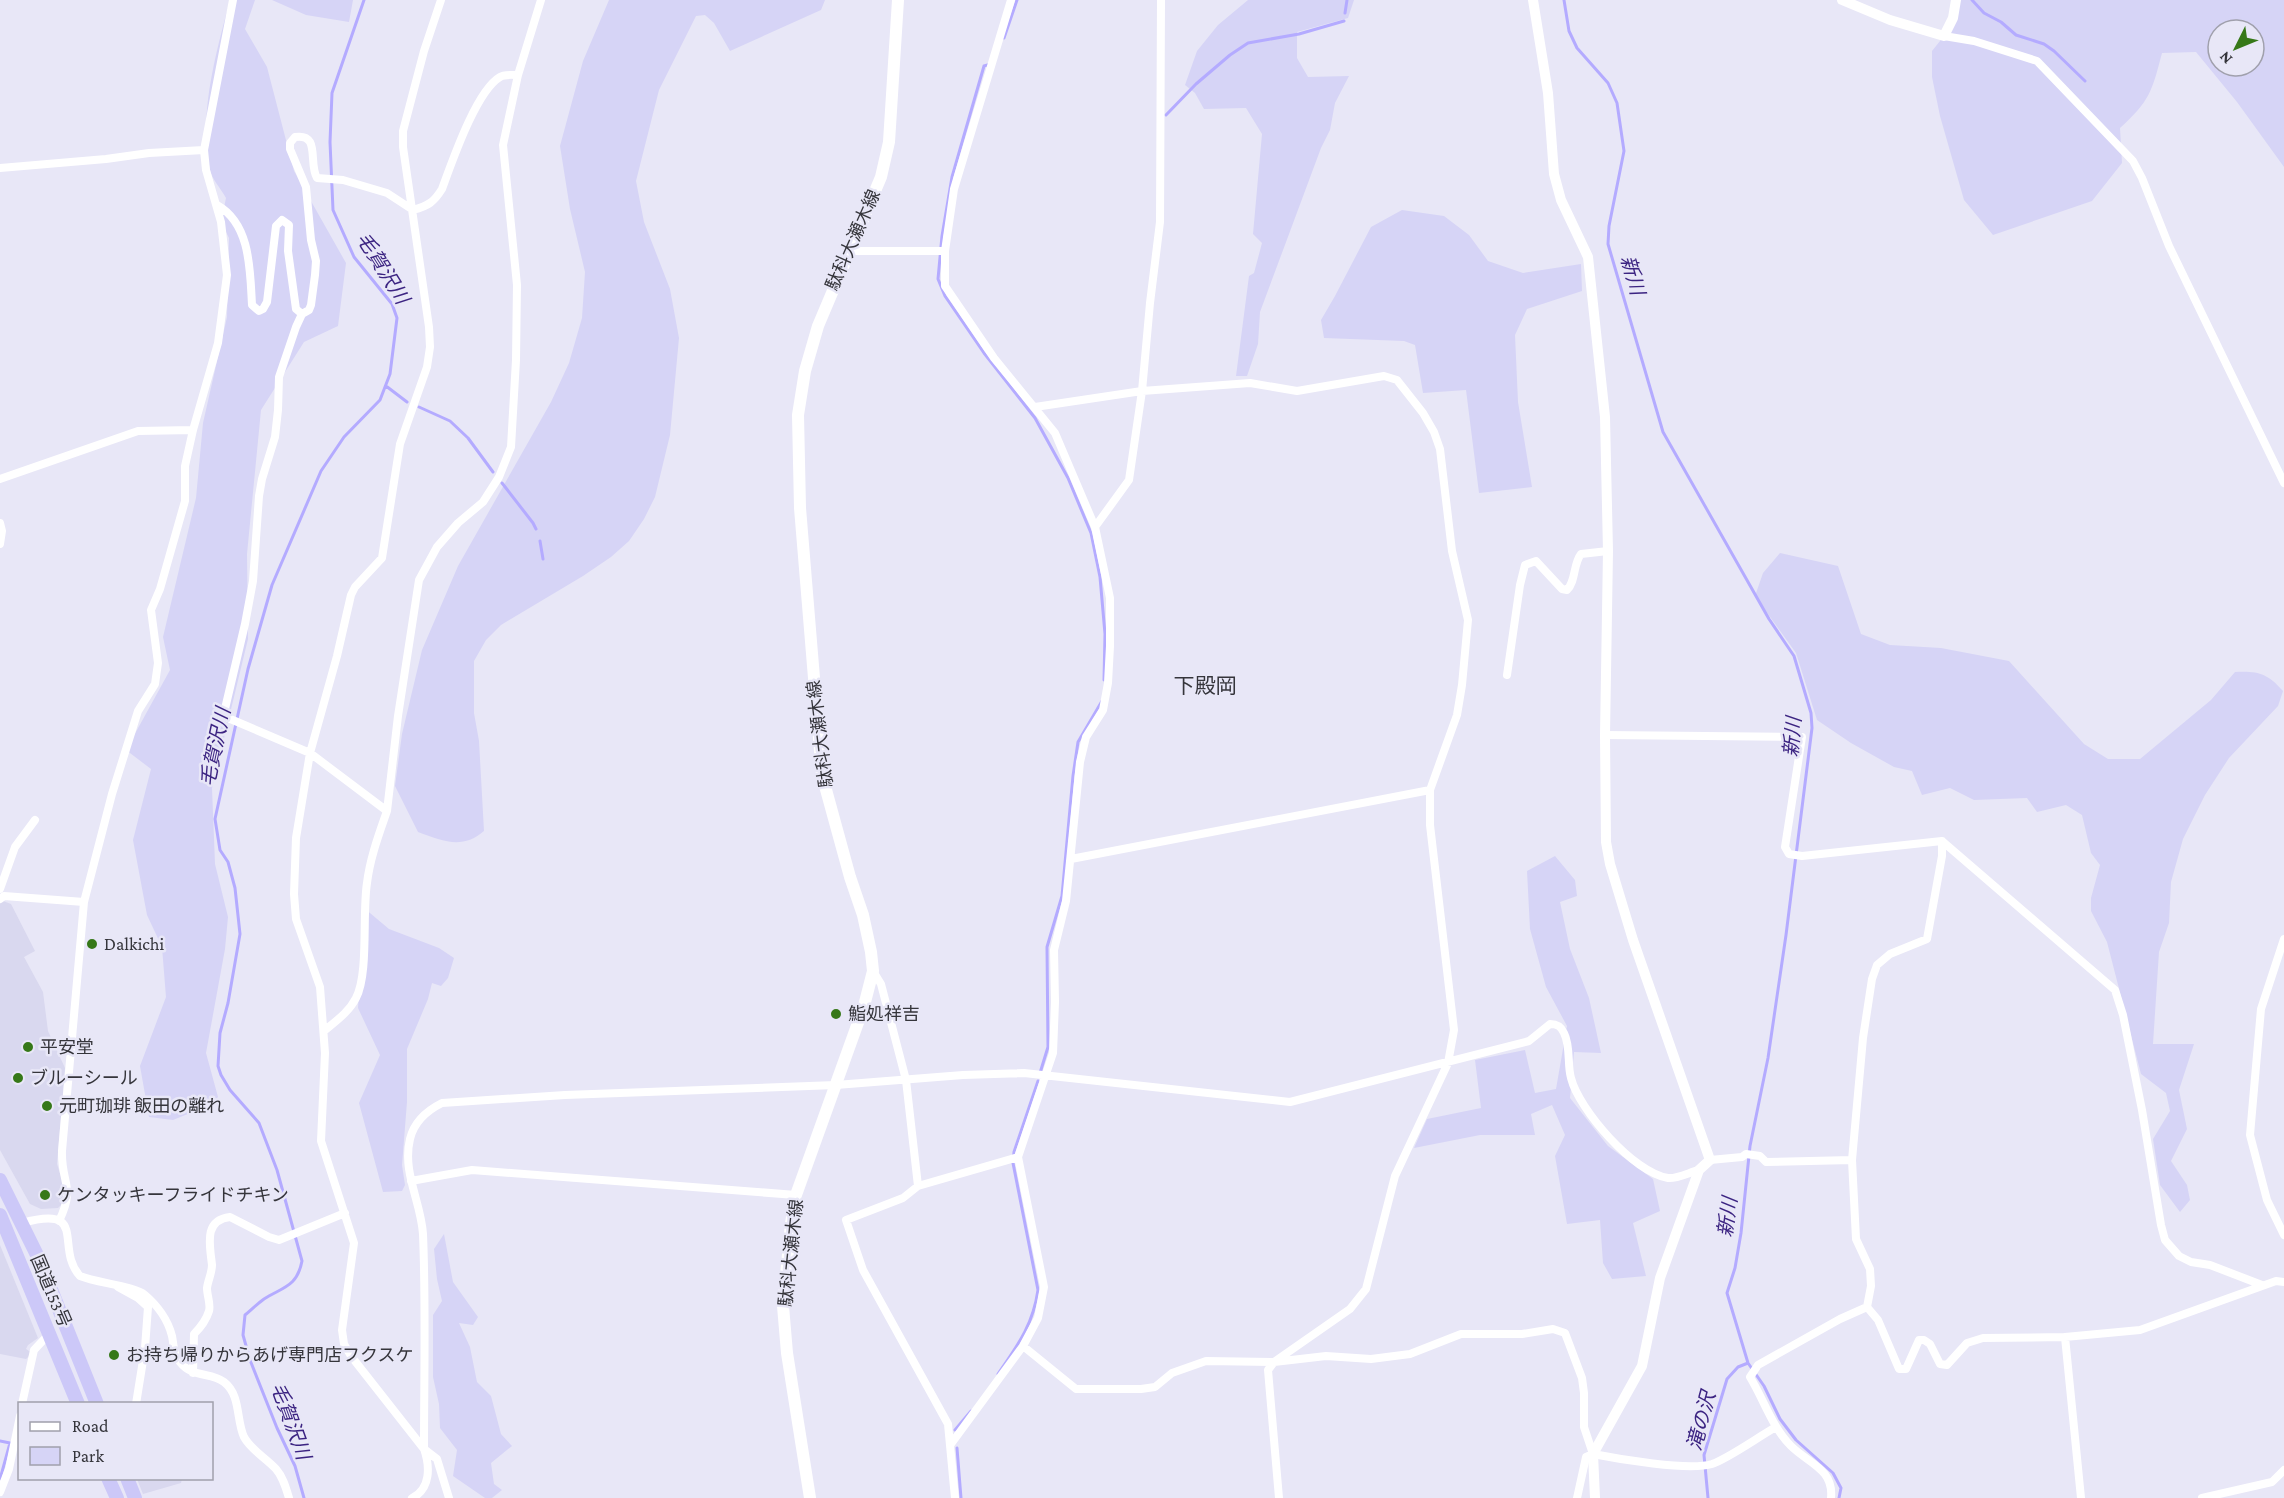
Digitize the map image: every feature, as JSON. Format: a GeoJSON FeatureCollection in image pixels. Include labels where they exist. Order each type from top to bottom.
{"type":"FeatureCollection","features":[{"type":"Feature","properties":{"kind":"highway","name":"国道153号"},"geometry":{"type":"LineString","coordinates":[[0,1180],[22,1223],[96,1402]]}},
{"type":"Feature","properties":{"kind":"highway","name":"国道153号"},"geometry":{"type":"LineString","coordinates":[[2,1223],[77,1402]]}},
{"type":"Feature","properties":{"kind":"highway"},"geometry":{"type":"LineString","coordinates":[[108,1480],[117,1498]]}},
{"type":"Feature","properties":{"kind":"highway"},"geometry":{"type":"LineString","coordinates":[[127,1480],[135,1498]]}},
{"type":"Feature","properties":{"kind":"main road","name":"駄科大瀬木線"},"geometry":{"type":"LineString","coordinates":[[810,1498],[787,1353],[783,1306],[790,1223],[796,1195],[864,1006],[873,971],[872,952],[863,915],[822,775],[800,508],[798,415],[805,371],[818,326],[881,177],[889,142],[898,0]]}},
{"type":"Feature","properties":{"kind":"street"},"geometry":{"type":"LineString","coordinates":[[59,1221],[68,1204],[69,1190],[62,1165],[62,1150],[84,902],[112,794],[138,711],[155,684],[158,663],[151,610],[160,589],[186,501],[185,466],[218,343],[226,275],[221,222],[206,170],[204,150],[233,0]]}},
{"type":"Feature","properties":{"kind":"street"},"geometry":{"type":"LineString","coordinates":[[411,1498],[422,1491],[428,1477],[428,1459],[424,1449],[344,1344],[343,1318],[354,1242],[321,1141],[324,1031],[320,987],[296,919],[294,894],[296,838],[310,753],[351,595],[355,587],[382,558],[400,444],[427,367],[429,327],[403,147],[403,131],[424,51],[441,0]]}},
{"type":"Feature","properties":{"kind":"street"},"geometry":{"type":"LineString","coordinates":[[324,1031],[344,1014],[356,998],[363,978],[364,908],[367,880],[375,845],[387,811],[398,716],[419,580],[437,547],[458,523],[483,502],[499,477],[511,447],[516,370],[517,285],[503,145],[518,75],[541,0]]}},
{"type":"Feature","properties":{"kind":"street"},"geometry":{"type":"LineString","coordinates":[[951,1444],[1023,1346],[1038,1318],[1044,1287],[1014,1157],[1053,1053],[1054,950],[1066,901],[1080,762],[1086,737],[1103,710],[1108,674],[1110,598],[1095,527],[1055,433],[994,358],[945,286],[945,251],[954,189],[1011,0]]}},
{"type":"Feature","properties":{"kind":"street"},"geometry":{"type":"LineString","coordinates":[[1095,527],[1129,480],[1142,392],[1150,303],[1161,222],[1161,0]]}},
{"type":"Feature","properties":{"kind":"street"},"geometry":{"type":"LineString","coordinates":[[1533,0],[1548,93],[1554,174],[1561,200],[1588,257],[1605,417],[1608,551],[1606,842],[1610,864],[1633,940],[1710,1160]]}},
{"type":"Feature","properties":{"kind":"street"},"geometry":{"type":"LineString","coordinates":[[1842,0],[1890,20],[2037,60],[2133,161],[2169,246],[2284,483]]}},
{"type":"Feature","properties":{"kind":"street"},"geometry":{"type":"LineString","coordinates":[[1944,36],[1953,18],[1956,0]]}},
{"type":"Feature","properties":{"kind":"street"},"geometry":{"type":"LineString","coordinates":[[387,811],[310,753],[230,719],[224,713],[253,581],[259,496],[275,437],[282,361],[302,314],[309,310],[311,305],[316,261],[311,240],[306,187],[290,149],[290,143],[295,137],[303,136],[310,140],[314,148],[314,172],[317,178],[339,180],[387,193],[413,210],[425,207],[435,201],[480,100],[492,83],[502,76],[518,75]]}},
{"type":"Feature","properties":{"kind":"street"},"geometry":{"type":"LineString","coordinates":[[0,168],[149,153],[204,150]]}},
{"type":"Feature","properties":{"kind":"street"},"geometry":{"type":"LineString","coordinates":[[217,205],[228,211],[248,251],[252,305],[259,311],[267,302],[276,226],[282,220],[286,221],[289,225],[288,251],[294,281],[296,309],[302,314]]}},
{"type":"Feature","properties":{"kind":"street"},"geometry":{"type":"LineString","coordinates":[[848,251],[945,251]]}},
{"type":"Feature","properties":{"kind":"street"},"geometry":{"type":"LineString","coordinates":[[1035,407],[1142,392],[1250,382],[1297,391],[1384,376],[1396,380],[1423,413],[1434,432],[1440,449],[1452,551],[1468,620],[1462,685],[1456,715],[1430,790],[1431,825],[1455,1030],[1448,1063],[1395,1176],[1366,1289],[1350,1309],[1274,1362],[1268,1370],[1279,1498]]}},
{"type":"Feature","properties":{"kind":"street"},"geometry":{"type":"LineString","coordinates":[[0,479],[138,431],[193,430]]}},
{"type":"Feature","properties":{"kind":"street"},"geometry":{"type":"LineString","coordinates":[[0,523],[2,531],[0,544]]}},
{"type":"Feature","properties":{"kind":"street"},"geometry":{"type":"LineString","coordinates":[[1507,675],[1525,565],[1536,561],[1562,589],[1567,590],[1571,587],[1576,560],[1581,554],[1608,551]]}},
{"type":"Feature","properties":{"kind":"street"},"geometry":{"type":"LineString","coordinates":[[1605,735],[1802,737],[1785,847],[1790,854],[1802,856],[1942,841],[2115,990],[2123,1015],[2138,1089],[2160,1225],[2165,1240],[2179,1256],[2191,1262],[2210,1266],[2262,1285]]}},
{"type":"Feature","properties":{"kind":"street"},"geometry":{"type":"LineString","coordinates":[[1071,859],[1430,790]]}},
{"type":"Feature","properties":{"kind":"street"},"geometry":{"type":"LineString","coordinates":[[0,889],[15,848],[36,820]]}},
{"type":"Feature","properties":{"kind":"street"},"geometry":{"type":"LineString","coordinates":[[1867,1307],[1871,1286],[1870,1269],[1856,1239],[1852,1160],[1863,1038],[1872,979],[1877,965],[1890,954],[1927,939],[1942,856],[1942,841]]}},
{"type":"Feature","properties":{"kind":"street"},"geometry":{"type":"LineString","coordinates":[[0,899],[4,896],[84,902]]}},
{"type":"Feature","properties":{"kind":"street"},"geometry":{"type":"LineString","coordinates":[[2284,939],[2261,1009],[2250,1135],[2267,1200],[2284,1235]]}},
{"type":"Feature","properties":{"kind":"street"},"geometry":{"type":"LineString","coordinates":[[873,971],[881,984],[906,1080],[918,1186]]}},
{"type":"Feature","properties":{"kind":"street"},"geometry":{"type":"LineString","coordinates":[[424,1449],[423,1231],[411,1181],[408,1154],[410,1138],[417,1123],[428,1110],[442,1103],[836,1085],[1024,1073],[1290,1102],[1529,1041],[1550,1024],[1557,1024],[1563,1030],[1567,1040],[1571,1078],[1582,1105],[1612,1141],[1646,1169],[1668,1178],[1699,1170],[1710,1160],[1742,1157],[1746,1154],[1760,1156],[1766,1162],[1852,1160]]}},
{"type":"Feature","properties":{"kind":"street"},"geometry":{"type":"LineString","coordinates":[[955,1498],[948,1424],[863,1270],[846,1220],[903,1198],[918,1186],[1014,1157]]}},
{"type":"Feature","properties":{"kind":"street"},"geometry":{"type":"LineString","coordinates":[[411,1181],[472,1170],[796,1195]]}},
{"type":"Feature","properties":{"kind":"street"},"geometry":{"type":"LineString","coordinates":[[1593,1454],[1642,1366],[1660,1278],[1699,1170]]}},
{"type":"Feature","properties":{"kind":"street"},"geometry":{"type":"LineString","coordinates":[[193,1373],[194,1334],[204,1324],[210,1309],[207,1286],[212,1268],[208,1245],[212,1229],[219,1220],[230,1217],[279,1240],[345,1213]]}},
{"type":"Feature","properties":{"kind":"street"},"geometry":{"type":"LineString","coordinates":[[2,1223],[22,1223],[48,1217],[59,1221],[69,1235],[73,1264],[80,1276],[118,1287],[143,1301],[148,1307],[145,1348],[136,1402]]}},
{"type":"Feature","properties":{"kind":"street"},"geometry":{"type":"LineString","coordinates":[[1867,1307],[1878,1320],[1899,1369],[1906,1369],[1919,1340],[1930,1344],[1940,1364],[1947,1365],[1967,1343],[1983,1338],[2065,1337],[2140,1330],[2262,1285],[2276,1281],[2284,1282]]}},
{"type":"Feature","properties":{"kind":"street"},"geometry":{"type":"LineString","coordinates":[[118,1287],[132,1287],[144,1293],[163,1314],[172,1335],[174,1353],[181,1364],[193,1373],[224,1382],[235,1397],[240,1428],[245,1440],[283,1479],[290,1498]]}},
{"type":"Feature","properties":{"kind":"street"},"geometry":{"type":"LineString","coordinates":[[1831,1498],[1832,1486],[1826,1474],[1791,1446],[1776,1427],[1750,1377],[1757,1367],[1840,1318],[1867,1307]]}},
{"type":"Feature","properties":{"kind":"street"},"geometry":{"type":"LineString","coordinates":[[1023,1346],[1076,1389],[1155,1387],[1172,1373],[1206,1361],[1274,1362],[1326,1356],[1371,1359],[1410,1354],[1461,1334],[1522,1334],[1553,1329],[1565,1333],[1582,1378],[1584,1427],[1593,1454],[1595,1498]]}},
{"type":"Feature","properties":{"kind":"street"},"geometry":{"type":"LineString","coordinates":[[22,1402],[34,1350],[50,1333]]}},
{"type":"Feature","properties":{"kind":"street"},"geometry":{"type":"LineString","coordinates":[[2065,1337],[2081,1498]]}},
{"type":"Feature","properties":{"kind":"street"},"geometry":{"type":"LineString","coordinates":[[0,1492],[9,1469],[18,1426]]}},
{"type":"Feature","properties":{"kind":"street"},"geometry":{"type":"LineString","coordinates":[[1577,1498],[1586,1456],[1593,1454],[1644,1462],[1698,1466],[1711,1464],[1776,1427]]}},
{"type":"Feature","properties":{"kind":"street"},"geometry":{"type":"LineString","coordinates":[[424,1449],[437,1458],[448,1498]]}},
{"type":"Feature","properties":{"kind":"street"},"geometry":{"type":"LineString","coordinates":[[2202,1498],[2272,1482],[2284,1470]]}},
{"type":"Feature","properties":{"kind":"shaded area"},"geometry":{"type":"Polygon","coordinates":[[[3,901],[11,904],[35,951],[24,957],[43,992],[48,1031],[65,1068],[57,1164],[65,1189],[62,1204],[58,1208],[41,1209],[30,1204],[0,1150],[0,903],[3,901]]]}},
{"type":"Feature","properties":{"kind":"shaded area"},"geometry":{"type":"Polygon","coordinates":[[[0,1245],[38,1338],[28,1345],[26,1349],[32,1353],[26,1359],[0,1354],[0,1245]]]}},
{"type":"Feature","properties":{"kind":"shaded area"},"geometry":{"type":"Polygon","coordinates":[[[137,1480],[182,1480],[181,1483],[143,1494],[137,1480]]]}},
{"type":"Feature","properties":{"kind":"green space"},"geometry":{"type":"Polygon","coordinates":[[[230,0],[255,0],[245,29],[267,67],[294,171],[346,263],[338,326],[304,342],[261,410],[247,554],[248,639],[212,788],[215,864],[228,917],[225,949],[206,1053],[218,1097],[210,1105],[173,1120],[149,1117],[140,1066],[166,997],[162,947],[147,915],[133,840],[151,769],[126,750],[170,670],[163,637],[196,498],[203,423],[227,317],[229,238],[221,222],[226,198],[210,170],[206,128],[210,84],[230,0]]]}},
{"type":"Feature","properties":{"kind":"green space"},"geometry":{"type":"Polygon","coordinates":[[[272,0],[353,0],[349,22],[306,15],[272,0]]]}},
{"type":"Feature","properties":{"kind":"green space"},"geometry":{"type":"Polygon","coordinates":[[[609,0],[825,0],[821,10],[730,51],[714,23],[705,15],[696,16],[659,90],[636,181],[644,222],[670,289],[679,338],[670,435],[655,497],[629,541],[611,557],[501,625],[486,640],[474,661],[474,713],[479,741],[484,831],[476,837],[460,842],[444,841],[418,832],[395,786],[402,734],[422,650],[458,566],[551,402],[569,363],[582,318],[585,272],[570,209],[560,146],[583,61],[609,0]]]}},
{"type":"Feature","properties":{"kind":"green space"},"geometry":{"type":"Polygon","coordinates":[[[1248,0],[1354,0],[1348,18],[1297,32],[1297,58],[1308,77],[1349,76],[1335,103],[1330,130],[1321,148],[1260,312],[1258,344],[1247,376],[1236,376],[1249,276],[1254,273],[1262,243],[1253,234],[1262,134],[1246,108],[1204,109],[1195,93],[1185,85],[1197,51],[1218,25],[1248,0]]]}},
{"type":"Feature","properties":{"kind":"green space"},"geometry":{"type":"Polygon","coordinates":[[[1956,0],[2284,0],[2284,167],[2217,78],[2266,78],[2266,18],[2206,18],[2206,64],[2196,52],[2162,53],[2148,95],[2138,110],[2120,128],[2122,163],[2092,201],[1993,235],[1964,200],[1940,116],[1932,77],[1932,51],[1944,36],[1956,0]]]}},
{"type":"Feature","properties":{"kind":"green space"},"geometry":{"type":"Polygon","coordinates":[[[1402,210],[1444,216],[1469,235],[1488,261],[1523,273],[1581,264],[1582,291],[1527,309],[1515,335],[1518,402],[1532,487],[1479,493],[1466,390],[1423,393],[1415,345],[1404,341],[1324,338],[1321,320],[1371,227],[1402,210]]]}},
{"type":"Feature","properties":{"kind":"green space"},"geometry":{"type":"Polygon","coordinates":[[[1780,553],[1838,566],[1861,634],[1890,645],[1941,648],[2009,661],[2084,744],[2108,759],[2140,759],[2211,700],[2235,672],[2262,674],[2283,691],[2278,706],[2229,758],[2205,795],[2183,839],[2171,882],[2169,923],[2159,952],[2153,1044],[2194,1044],[2179,1090],[2187,1129],[2171,1161],[2187,1185],[2190,1200],[2180,1212],[2160,1185],[2153,1139],[2170,1111],[2166,1093],[2141,1074],[2107,942],[2091,911],[2091,898],[2100,865],[2091,853],[2082,815],[2066,805],[2037,812],[2027,798],[1974,800],[1950,788],[1922,795],[1912,771],[1894,767],[1851,743],[1817,720],[1796,653],[1755,596],[1763,573],[1780,553]]]}},
{"type":"Feature","properties":{"kind":"green space"},"geometry":{"type":"Polygon","coordinates":[[[1555,856],[1575,880],[1577,896],[1560,902],[1570,949],[1589,998],[1601,1053],[1574,1052],[1570,1098],[1608,1146],[1653,1179],[1660,1211],[1633,1223],[1646,1276],[1612,1279],[1603,1263],[1600,1220],[1567,1224],[1555,1156],[1565,1135],[1552,1105],[1531,1114],[1535,1135],[1480,1135],[1414,1148],[1427,1119],[1481,1108],[1475,1060],[1525,1050],[1535,1093],[1556,1089],[1567,1026],[1546,987],[1530,929],[1527,871],[1555,856]]]}},
{"type":"Feature","properties":{"kind":"green space"},"geometry":{"type":"Polygon","coordinates":[[[364,908],[389,929],[439,948],[454,958],[448,978],[441,986],[432,983],[428,999],[407,1049],[407,1102],[402,1165],[405,1185],[402,1191],[383,1192],[359,1103],[380,1055],[358,1008],[364,908]]]}},
{"type":"Feature","properties":{"kind":"green space"},"geometry":{"type":"Polygon","coordinates":[[[444,1234],[453,1282],[478,1317],[473,1325],[459,1323],[470,1347],[477,1382],[491,1396],[501,1434],[512,1446],[491,1463],[494,1484],[502,1490],[492,1498],[485,1498],[453,1476],[457,1450],[440,1428],[439,1404],[433,1377],[433,1315],[442,1301],[434,1249],[444,1234]]]}},
{"type":"Feature","properties":{"kind":"waterway","name":"毛賀沢川"},"geometry":{"type":"LineString","coordinates":[[304,1498],[295,1466],[250,1360],[243,1335],[245,1315],[264,1299],[293,1281],[300,1270],[302,1261],[277,1170],[259,1123],[230,1090],[218,1066],[220,1033],[228,1003],[240,934],[235,888],[228,862],[220,850],[215,819],[248,669],[272,585],[321,471],[344,437],[380,400],[390,374],[397,318],[392,304],[354,257],[333,210],[330,142],[332,93],[364,0]]}},
{"type":"Feature","properties":{"kind":"waterway"},"geometry":{"type":"LineString","coordinates":[[1004,38],[1017,0]]}},
{"type":"Feature","properties":{"kind":"waterway"},"geometry":{"type":"LineString","coordinates":[[1345,13],[1347,0]]}},
{"type":"Feature","properties":{"kind":"waterway","name":"新川"},"geometry":{"type":"LineString","coordinates":[[1564,0],[1569,31],[1577,48],[1608,83],[1617,103],[1624,151],[1609,226],[1608,244],[1663,432],[1769,619],[1794,656],[1811,713],[1812,728],[1786,935],[1768,1058],[1750,1146],[1741,1233],[1735,1268],[1727,1293],[1748,1363],[1764,1386],[1780,1419],[1796,1440],[1833,1473],[1841,1488],[1839,1498]]}},
{"type":"Feature","properties":{"kind":"waterway"},"geometry":{"type":"LineString","coordinates":[[1972,0],[1984,13],[2001,22],[2016,35],[2044,44],[2054,51],[2085,81]]}},
{"type":"Feature","properties":{"kind":"waterway"},"geometry":{"type":"LineString","coordinates":[[1166,115],[1196,84],[1248,43],[1299,34],[1344,21]]}},
{"type":"Feature","properties":{"kind":"waterway"},"geometry":{"type":"LineString","coordinates":[[991,64],[984,66],[952,177],[942,236],[938,279],[945,296],[984,353],[1035,418],[1068,478],[1091,533],[1100,577],[1105,634],[1104,680]]}},
{"type":"Feature","properties":{"kind":"waterway"},"geometry":{"type":"LineString","coordinates":[[386,386],[407,402]]}},
{"type":"Feature","properties":{"kind":"waterway"},"geometry":{"type":"LineString","coordinates":[[419,407],[450,421],[468,438],[493,472]]}},
{"type":"Feature","properties":{"kind":"waterway"},"geometry":{"type":"LineString","coordinates":[[502,483],[536,529]]}},
{"type":"Feature","properties":{"kind":"waterway"},"geometry":{"type":"LineString","coordinates":[[540,541],[543,559]]}},
{"type":"Feature","properties":{"kind":"waterway"},"geometry":{"type":"LineString","coordinates":[[1040,1073],[1048,1047],[1047,947],[1062,896],[1078,742],[1102,701]]}},
{"type":"Feature","properties":{"kind":"waterway"},"geometry":{"type":"LineString","coordinates":[[998,1374],[1028,1324],[1038,1290],[1013,1163],[1014,1152],[1038,1081]]}},
{"type":"Feature","properties":{"kind":"waterway","name":"滝の沢"},"geometry":{"type":"LineString","coordinates":[[1708,1498],[1704,1455],[1727,1379],[1738,1367],[1748,1363]]}},
{"type":"Feature","properties":{"kind":"waterway"},"geometry":{"type":"LineString","coordinates":[[955,1430],[971,1411]]}},
{"type":"Feature","properties":{"kind":"waterway"},"geometry":{"type":"LineString","coordinates":[[0,1441],[10,1443],[0,1479]]}},
{"type":"Feature","properties":{"kind":"waterway"},"geometry":{"type":"LineString","coordinates":[[957,1448],[961,1498]]}},
{"type":"Feature","properties":{"kind":"place","name":"Dalkichi"},"geometry":{"type":"Point","coordinates":[92,944]}},
{"type":"Feature","properties":{"kind":"place","name":"鮨処祥吉"},"geometry":{"type":"Point","coordinates":[836,1014]}},
{"type":"Feature","properties":{"kind":"place","name":"平安堂"},"geometry":{"type":"Point","coordinates":[28,1047]}},
{"type":"Feature","properties":{"kind":"place","name":"ブルーシール"},"geometry":{"type":"Point","coordinates":[18,1078]}},
{"type":"Feature","properties":{"kind":"place","name":"元町珈琲 飯田の離れ"},"geometry":{"type":"Point","coordinates":[47,1106]}},
{"type":"Feature","properties":{"kind":"place","name":"ケンタッキーフライドチキン"},"geometry":{"type":"Point","coordinates":[45,1195]}},
{"type":"Feature","properties":{"kind":"place","name":"お持ち帰りからあげ専門店フクスケ"},"geometry":{"type":"Point","coordinates":[114,1355]}},
{"type":"Feature","properties":{"kind":"district","name":"下殿岡"},"geometry":{"type":"Point","coordinates":[1205,686]}}]}
